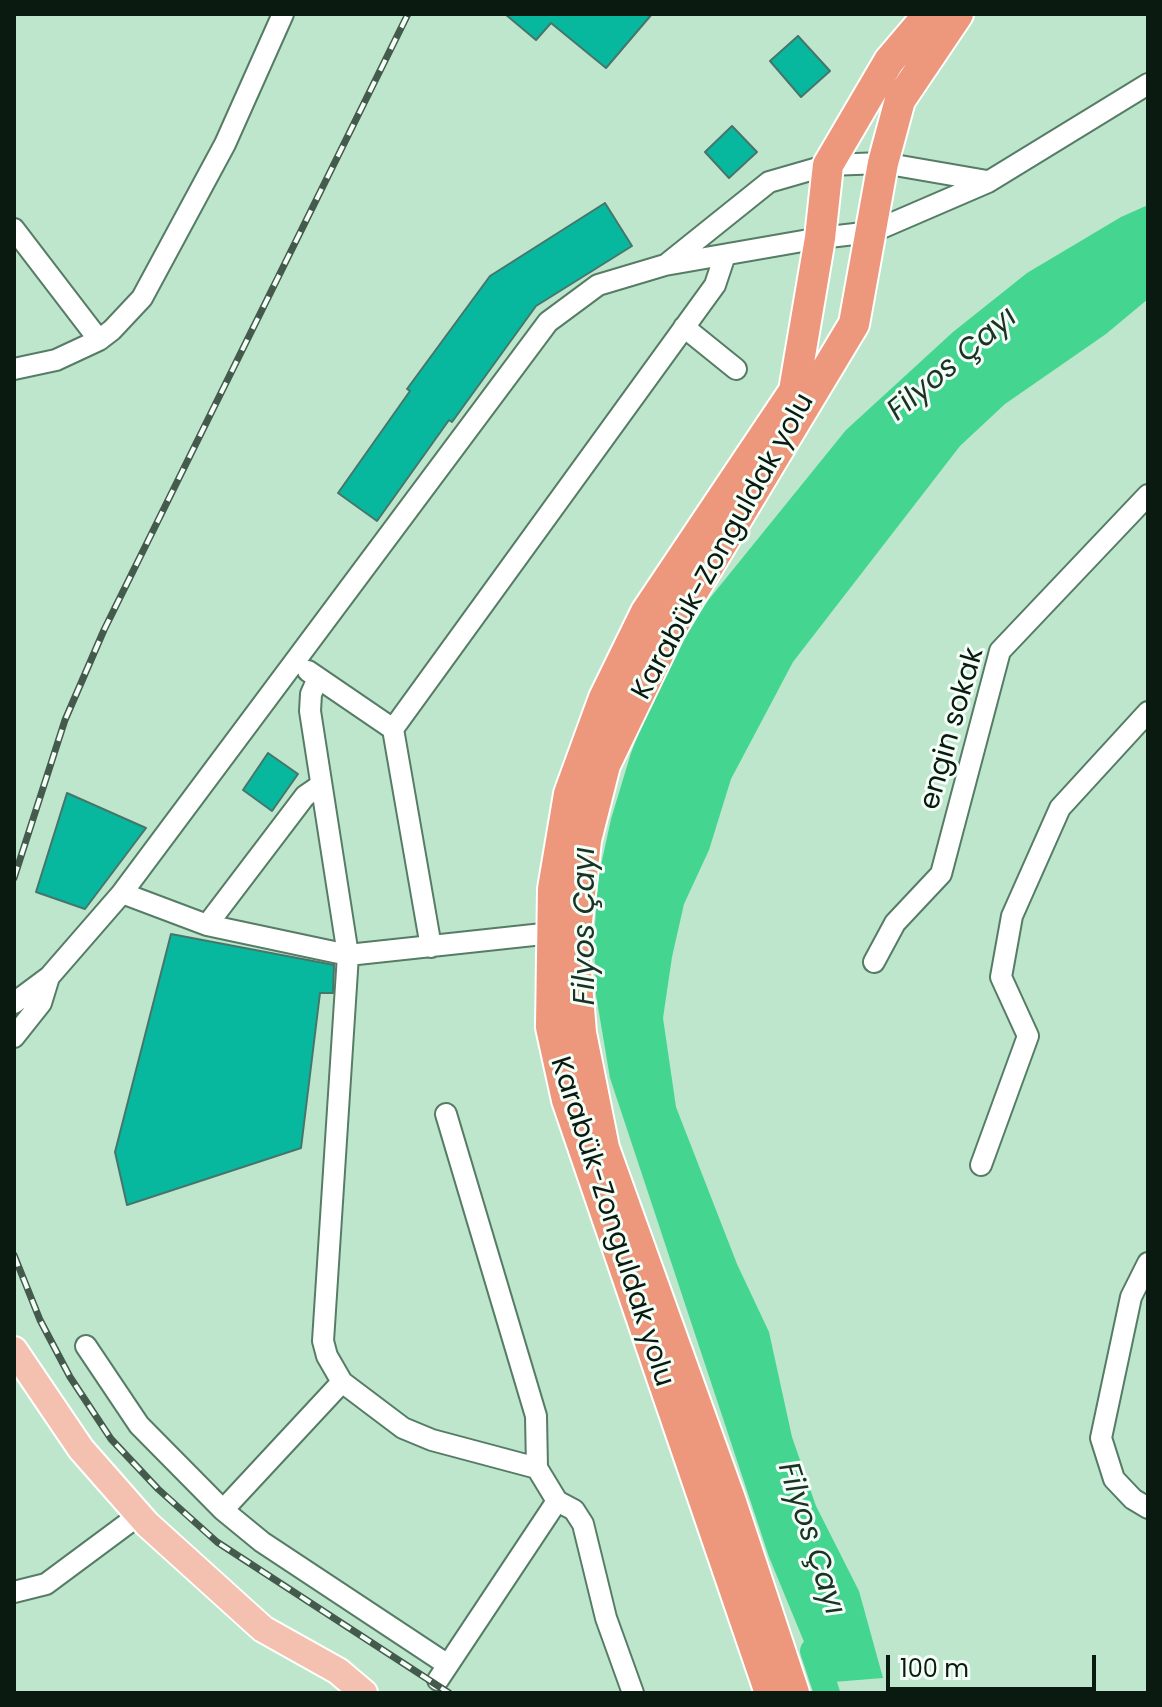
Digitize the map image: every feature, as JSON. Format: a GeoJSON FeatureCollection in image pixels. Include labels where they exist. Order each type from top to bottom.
{"type":"FeatureCollection","features":[{"type":"Feature","properties":{"kind":"highway","name":"Karabük-Zonguldak yolu"},"geometry":{"type":"LineString","coordinates":[[770,1693],[567,1100],[551,1027],[553,889],[569,794],[604,698],[646,612],[794,391],[820,238],[828,165],[889,61],[929,14]]}},
{"type":"Feature","properties":{"kind":"highway","name":"Karabük-Zonguldak yolu"},"geometry":{"type":"LineString","coordinates":[[794,1693],[730,1499],[604,1148],[581,1033],[574,948],[586,840],[605,765],[670,630],[854,324],[883,163],[900,100],[958,14]]}},
{"type":"Feature","properties":{"kind":"main road"},"geometry":{"type":"LineString","coordinates":[[14,1350],[81,1449],[139,1515],[263,1629],[338,1671],[364,1693]]}},
{"type":"Feature","properties":{"kind":"street"},"geometry":{"type":"LineString","coordinates":[[14,369],[56,360],[99,340],[142,298],[225,144],[283,14]]}},
{"type":"Feature","properties":{"kind":"street"},"geometry":{"type":"LineString","coordinates":[[14,1003],[49,977],[122,893],[548,322],[598,285],[665,265],[872,232],[988,182],[1148,84]]}},
{"type":"Feature","properties":{"kind":"street"},"geometry":{"type":"LineString","coordinates":[[665,265],[769,182],[828,165],[883,163],[988,182]]}},
{"type":"Feature","properties":{"kind":"street"},"geometry":{"type":"LineString","coordinates":[[14,229],[99,340]]}},
{"type":"Feature","properties":{"kind":"street"},"geometry":{"type":"LineString","coordinates":[[431,947],[393,729],[715,285],[725,255]]}},
{"type":"Feature","properties":{"kind":"street"},"geometry":{"type":"LineString","coordinates":[[684,327],[736,369]]}},
{"type":"Feature","properties":{"kind":"street","name":"engin sokak"},"geometry":{"type":"LineString","coordinates":[[874,962],[895,923],[941,874],[1000,651],[1148,495]]}},
{"type":"Feature","properties":{"kind":"street"},"geometry":{"type":"LineString","coordinates":[[295,662],[393,729]]}},
{"type":"Feature","properties":{"kind":"street"},"geometry":{"type":"LineString","coordinates":[[318,678],[311,694],[310,711],[348,955],[323,1341],[327,1356],[342,1382],[418,1436],[537,1468]]}},
{"type":"Feature","properties":{"kind":"street"},"geometry":{"type":"LineString","coordinates":[[981,1165],[1028,1036],[1001,977],[1012,916],[1060,808],[1144,723]]}},
{"type":"Feature","properties":{"kind":"street"},"geometry":{"type":"LineString","coordinates":[[207,925],[305,796],[321,785]]}},
{"type":"Feature","properties":{"kind":"street"},"geometry":{"type":"LineString","coordinates":[[122,893],[207,925],[348,955],[552,933]]}},
{"type":"Feature","properties":{"kind":"street"},"geometry":{"type":"LineString","coordinates":[[14,1037],[41,1003],[49,977]]}},
{"type":"Feature","properties":{"kind":"street"},"geometry":{"type":"LineString","coordinates":[[446,1114],[536,1416],[537,1468],[557,1501],[574,1510],[583,1524],[606,1618],[633,1693]]}},
{"type":"Feature","properties":{"kind":"street"},"geometry":{"type":"LineString","coordinates":[[1148,1263],[1131,1297],[1101,1438],[1114,1479],[1133,1499],[1148,1508]]}},
{"type":"Feature","properties":{"kind":"street"},"geometry":{"type":"LineString","coordinates":[[86,1346],[139,1425],[223,1510],[262,1542],[443,1672],[557,1501]]}},
{"type":"Feature","properties":{"kind":"street"},"geometry":{"type":"LineString","coordinates":[[223,1510],[342,1382]]}},
{"type":"Feature","properties":{"kind":"street"},"geometry":{"type":"LineString","coordinates":[[14,1592],[46,1584],[139,1515]]}},
{"type":"Feature","properties":{"kind":"water"},"geometry":{"type":"Polygon","coordinates":[[[1148,205],[1148,299],[1106,334],[1005,404],[960,446],[793,662],[731,779],[709,850],[684,904],[672,957],[663,1018],[676,1107],[737,1264],[769,1332],[792,1437],[816,1506],[859,1591],[883,1678],[821,1683],[769,1557],[610,1078],[596,995],[594,942],[598,879],[611,819],[631,753],[656,688],[697,614],[846,430],[953,332],[1027,273],[1121,217],[1148,205]]]}},
{"type":"Feature","properties":{"kind":"building"},"geometry":{"type":"Polygon","coordinates":[[[505,14],[652,14],[606,68],[551,23],[536,40],[505,14]]]}},
{"type":"Feature","properties":{"kind":"building"},"geometry":{"type":"Polygon","coordinates":[[[798,36],[830,71],[801,97],[770,61],[798,36]]]}},
{"type":"Feature","properties":{"kind":"building"},"geometry":{"type":"Polygon","coordinates":[[[732,126],[757,152],[729,178],[705,152],[732,126]]]}},
{"type":"Feature","properties":{"kind":"building"},"geometry":{"type":"Polygon","coordinates":[[[605,203],[632,246],[536,306],[377,521],[338,493],[410,391],[407,389],[490,276],[605,203]]]}},
{"type":"Feature","properties":{"kind":"building"},"geometry":{"type":"Polygon","coordinates":[[[268,753],[298,774],[272,811],[243,790],[268,753]]]}},
{"type":"Feature","properties":{"kind":"building"},"geometry":{"type":"Polygon","coordinates":[[[67,793],[146,828],[85,909],[36,892],[67,793]]]}},
{"type":"Feature","properties":{"kind":"building"},"geometry":{"type":"Polygon","coordinates":[[[171,934],[334,965],[333,993],[320,993],[301,1148],[127,1205],[115,1152],[171,934]]]}},
{"type":"Feature","properties":{"kind":"waterway","name":"Filyos Çayı"},"geometry":{"type":"LineString","coordinates":[[813,1651],[827,1693]]}},
{"type":"Feature","properties":{"kind":"railway"},"geometry":{"type":"LineString","coordinates":[[14,878],[65,720],[104,630],[408,14]]}},
{"type":"Feature","properties":{"kind":"railway"},"geometry":{"type":"LineString","coordinates":[[14,1255],[40,1320],[70,1377],[111,1439],[158,1489],[217,1542],[449,1693]]}}]}
